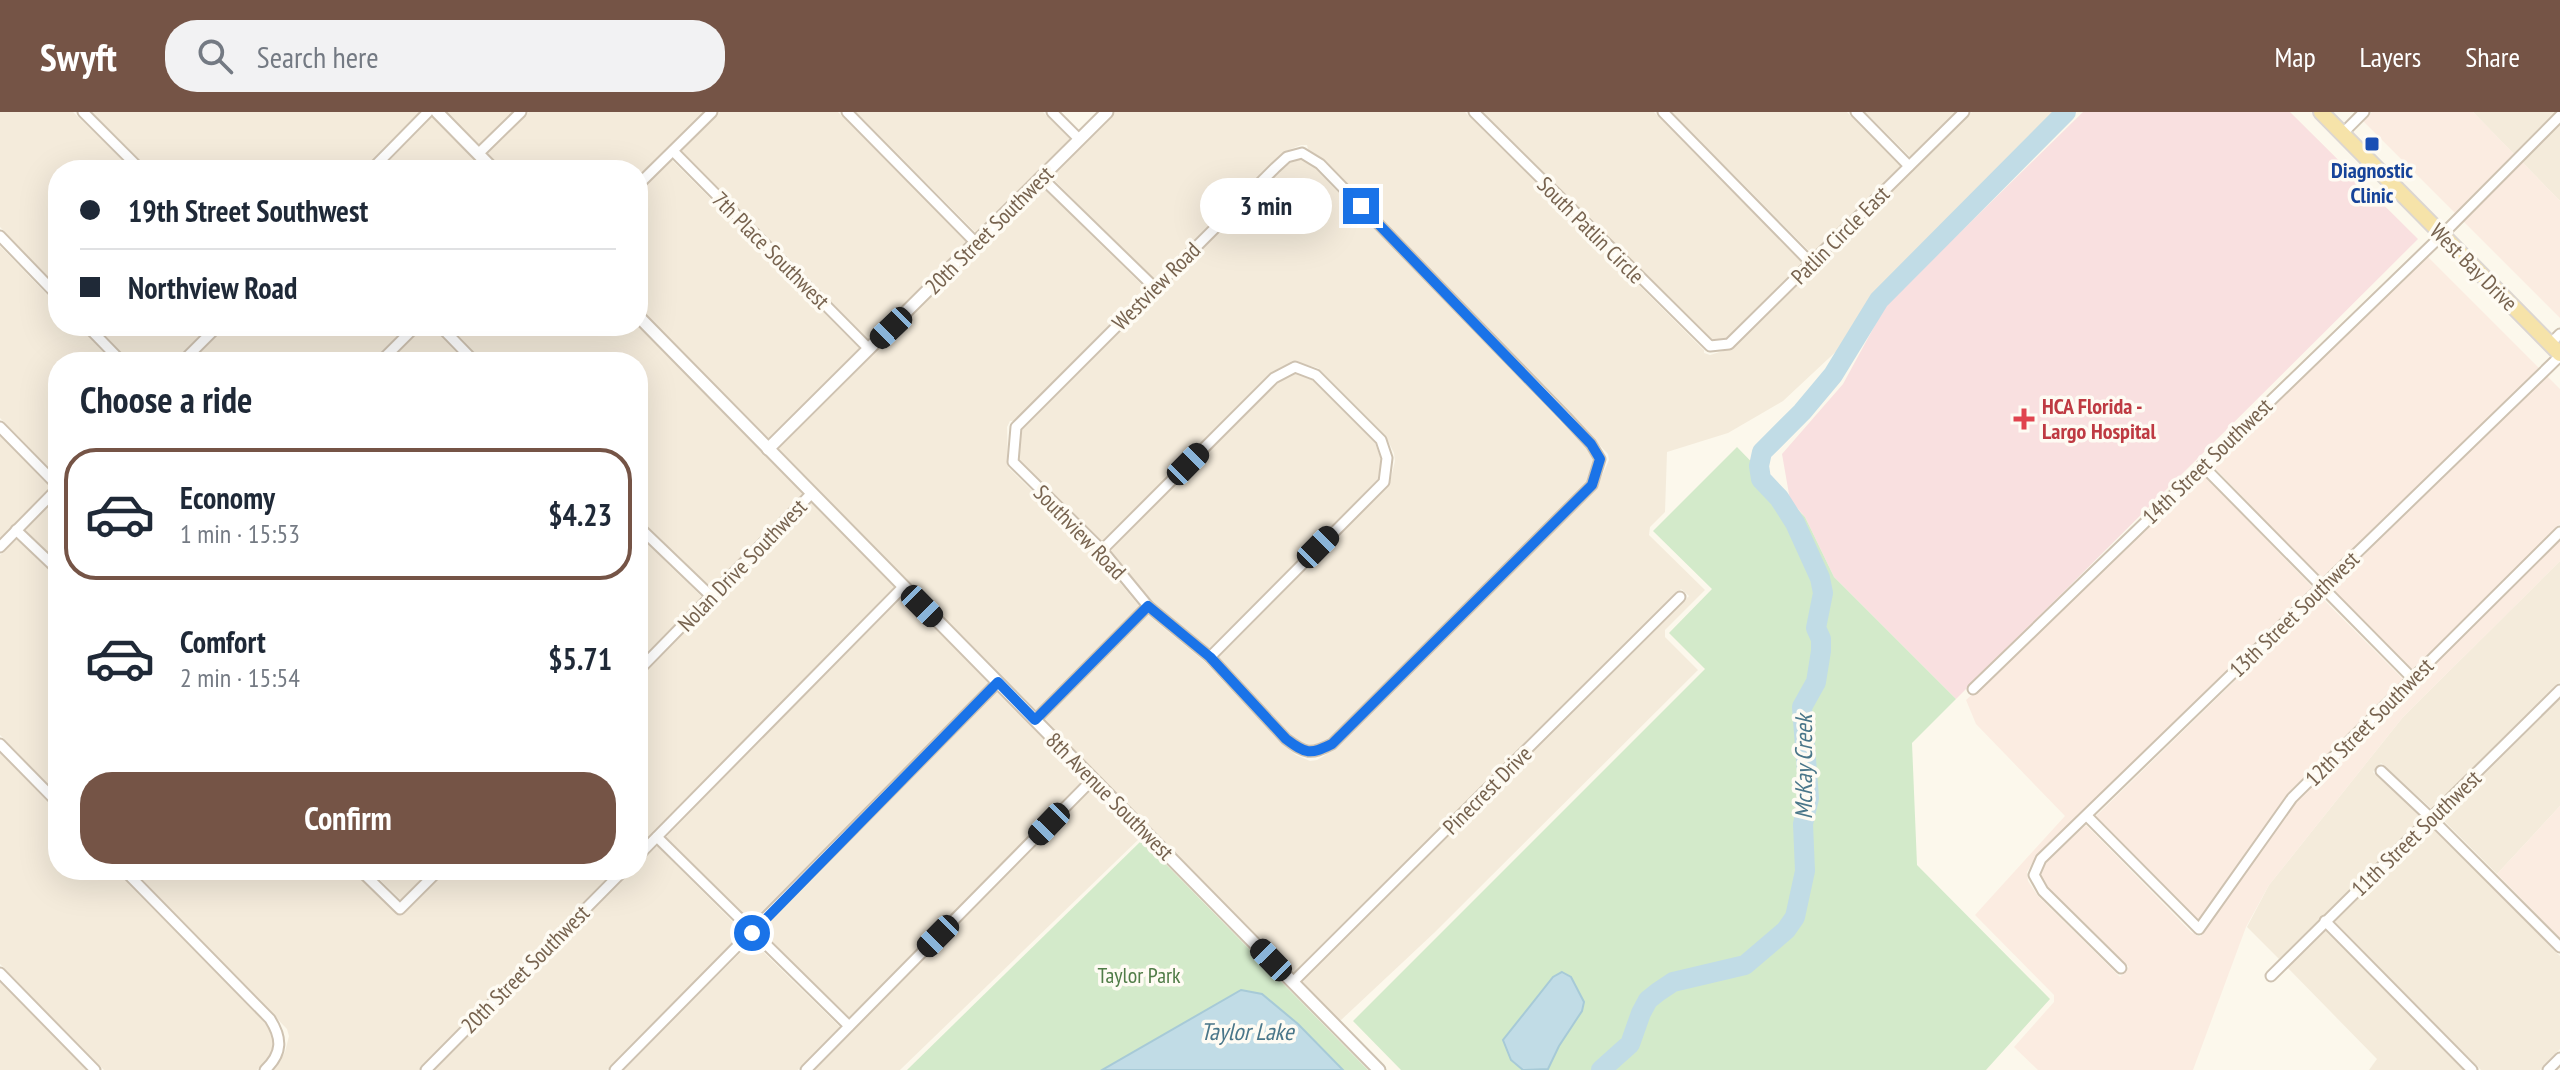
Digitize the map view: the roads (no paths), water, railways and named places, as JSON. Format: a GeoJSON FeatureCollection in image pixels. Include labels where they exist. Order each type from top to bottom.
{"type":"FeatureCollection","features":[{"type":"Feature","properties":{"kind":"main road","name":"West Bay Drive"},"geometry":{"type":"LineString","coordinates":[[2321,112],[2558,347]]}},
{"type":"Feature","properties":{"kind":"street"},"geometry":{"type":"LineString","coordinates":[[83,112],[131,160]]}},
{"type":"Feature","properties":{"kind":"street"},"geometry":{"type":"LineString","coordinates":[[381,160],[428,112]]}},
{"type":"Feature","properties":{"kind":"street"},"geometry":{"type":"LineString","coordinates":[[437,112],[484,160]]}},
{"type":"Feature","properties":{"kind":"street"},"geometry":{"type":"LineString","coordinates":[[478,154],[521,112]]}},
{"type":"Feature","properties":{"kind":"street"},"geometry":{"type":"LineString","coordinates":[[648,175],[712,112]]}},
{"type":"Feature","properties":{"kind":"street"},"geometry":{"type":"LineString","coordinates":[[847,112],[977,244]]}},
{"type":"Feature","properties":{"kind":"street"},"geometry":{"type":"LineString","coordinates":[[1052,112],[1079,139]]}},
{"type":"Feature","properties":{"kind":"street","name":"20th Street Southwest"},"geometry":{"type":"LineString","coordinates":[[768,449],[1107,112]]}},
{"type":"Feature","properties":{"kind":"street","name":"South Patlin Circle"},"geometry":{"type":"LineString","coordinates":[[1474,112],[1710,346]]}},
{"type":"Feature","properties":{"kind":"street"},"geometry":{"type":"LineString","coordinates":[[1663,112],[1811,263]]}},
{"type":"Feature","properties":{"kind":"street"},"geometry":{"type":"LineString","coordinates":[[1856,112],[1909,166]]}},
{"type":"Feature","properties":{"kind":"street","name":"Patlin Circle East"},"geometry":{"type":"LineString","coordinates":[[1710,346],[1729,344],[1964,112]]}},
{"type":"Feature","properties":{"kind":"street"},"geometry":{"type":"LineString","coordinates":[[2342,134],[2364,112]]}},
{"type":"Feature","properties":{"kind":"street","name":"14th Street Southwest"},"geometry":{"type":"LineString","coordinates":[[1973,689],[2442,235],[2560,116]]}},
{"type":"Feature","properties":{"kind":"street","name":"7th Place Southwest"},"geometry":{"type":"LineString","coordinates":[[673,151],[869,349]]}},
{"type":"Feature","properties":{"kind":"street","name":"Westview Road"},"geometry":{"type":"LineString","coordinates":[[1016,427],[1275,168],[1287,157],[1302,153],[1320,164],[1591,444],[1600,459],[1592,485],[1332,744],[1313,753]]}},
{"type":"Feature","properties":{"kind":"street"},"geometry":{"type":"LineString","coordinates":[[1042,178],[1154,287]]}},
{"type":"Feature","properties":{"kind":"street"},"geometry":{"type":"LineString","coordinates":[[0,236],[48,286]]}},
{"type":"Feature","properties":{"kind":"street","name":"8th Avenue Southwest"},"geometry":{"type":"LineString","coordinates":[[648,326],[1379,1070]]}},
{"type":"Feature","properties":{"kind":"street"},"geometry":{"type":"LineString","coordinates":[[97,336],[112,352]]}},
{"type":"Feature","properties":{"kind":"street"},"geometry":{"type":"LineString","coordinates":[[192,352],[208,336]]}},
{"type":"Feature","properties":{"kind":"street"},"geometry":{"type":"LineString","coordinates":[[390,352],[406,336]]}},
{"type":"Feature","properties":{"kind":"street"},"geometry":{"type":"LineString","coordinates":[[450,336],[465,352]]}},
{"type":"Feature","properties":{"kind":"street","name":"13th Street Southwest"},"geometry":{"type":"LineString","coordinates":[[2121,968],[2043,891],[2034,875],[2041,859],[2321,588],[2558,347]]}},
{"type":"Feature","properties":{"kind":"street"},"geometry":{"type":"LineString","coordinates":[[1102,550],[1274,378],[1295,367],[1311,372],[1381,440],[1387,458],[1384,482],[1210,657]]}},
{"type":"Feature","properties":{"kind":"street"},"geometry":{"type":"LineString","coordinates":[[0,427],[48,477]]}},
{"type":"Feature","properties":{"kind":"street","name":"Southview Road"},"geometry":{"type":"LineString","coordinates":[[1016,427],[1013,462],[1102,550],[1148,606],[1210,657],[1286,739],[1300,750],[1313,753]]}},
{"type":"Feature","properties":{"kind":"street"},"geometry":{"type":"LineString","coordinates":[[2202,465],[2413,679]]}},
{"type":"Feature","properties":{"kind":"street","name":"Nolan Drive Southwest"},"geometry":{"type":"LineString","coordinates":[[648,661],[812,493]]}},
{"type":"Feature","properties":{"kind":"street"},"geometry":{"type":"LineString","coordinates":[[0,547],[48,497]]}},
{"type":"Feature","properties":{"kind":"street"},"geometry":{"type":"LineString","coordinates":[[16,530],[48,560]]}},
{"type":"Feature","properties":{"kind":"street","name":"12th Street Southwest"},"geometry":{"type":"LineString","coordinates":[[2087,816],[2199,929],[2292,798],[2560,532]]}},
{"type":"Feature","properties":{"kind":"street"},"geometry":{"type":"LineString","coordinates":[[648,536],[712,597]]}},
{"type":"Feature","properties":{"kind":"street"},"geometry":{"type":"LineString","coordinates":[[648,846],[904,586]]}},
{"type":"Feature","properties":{"kind":"street","name":"Pinecrest Drive"},"geometry":{"type":"LineString","coordinates":[[1293,982],[1680,597]]}},
{"type":"Feature","properties":{"kind":"street"},"geometry":{"type":"LineString","coordinates":[[1035,720],[1148,606]]}},
{"type":"Feature","properties":{"kind":"street"},"geometry":{"type":"LineString","coordinates":[[615,1070],[998,682]]}},
{"type":"Feature","properties":{"kind":"street","name":"11th Street Southwest"},"geometry":{"type":"LineString","coordinates":[[2271,976],[2560,690]]}},
{"type":"Feature","properties":{"kind":"street"},"geometry":{"type":"LineString","coordinates":[[0,744],[48,793]]}},
{"type":"Feature","properties":{"kind":"street"},"geometry":{"type":"LineString","coordinates":[[2381,771],[2560,947]]}},
{"type":"Feature","properties":{"kind":"street"},"geometry":{"type":"LineString","coordinates":[[806,1070],[1093,779]]}},
{"type":"Feature","properties":{"kind":"street"},"geometry":{"type":"LineString","coordinates":[[657,837],[849,1026]]}},
{"type":"Feature","properties":{"kind":"street"},"geometry":{"type":"LineString","coordinates":[[134,880],[270,1019],[280,1035],[279,1050],[274,1062],[265,1070]]}},
{"type":"Feature","properties":{"kind":"street"},"geometry":{"type":"LineString","coordinates":[[370,880],[400,909],[429,880]]}},
{"type":"Feature","properties":{"kind":"street","name":"20th Street Southwest"},"geometry":{"type":"LineString","coordinates":[[426,1070],[614,880]]}},
{"type":"Feature","properties":{"kind":"street"},"geometry":{"type":"LineString","coordinates":[[2325,921],[2472,1070]]}},
{"type":"Feature","properties":{"kind":"street"},"geometry":{"type":"LineString","coordinates":[[0,973],[95,1070]]}},
{"type":"Feature","properties":{"kind":"street"},"geometry":{"type":"LineString","coordinates":[[2548,1070],[2560,1058]]}},
{"type":"Feature","properties":{"kind":"water"},"geometry":{"type":"Polygon","coordinates":[[[1562,972],[1571,977],[1584,1002],[1582,1011],[1548,1069],[1523,1070],[1511,1060],[1503,1040],[1553,977],[1562,972]]]}},
{"type":"Feature","properties":{"kind":"water","name":"Taylor Lake"},"geometry":{"type":"Polygon","coordinates":[[[1241,990],[1262,994],[1298,1024],[1343,1070],[1102,1070],[1241,990]]]}},
{"type":"Feature","properties":{"kind":"waterway","name":"McKay Creek"},"geometry":{"type":"LineString","coordinates":[[1601,1070],[1630,1044],[1641,1013],[1648,1000],[1658,992],[1673,982],[1745,965],[1786,930],[1795,917],[1805,871],[1803,824],[1809,798],[1802,707],[1816,682],[1821,651],[1821,639],[1816,628],[1823,593],[1820,578],[1795,523],[1779,498],[1761,479],[1759,466],[1762,452],[1833,375],[1879,300],[2066,112]]}},
{"type":"Feature","properties":{"kind":"place","name":"Diagnostic Clinic"},"geometry":{"type":"Point","coordinates":[2372,144]}},
{"type":"Feature","properties":{"kind":"place","name":"HCA Florida - Largo Hospital"},"geometry":{"type":"Point","coordinates":[2024,419]}},
{"type":"Feature","properties":{"kind":"park label","name":"Taylor Park"},"geometry":{"type":"Point","coordinates":[1139,975]}}]}
